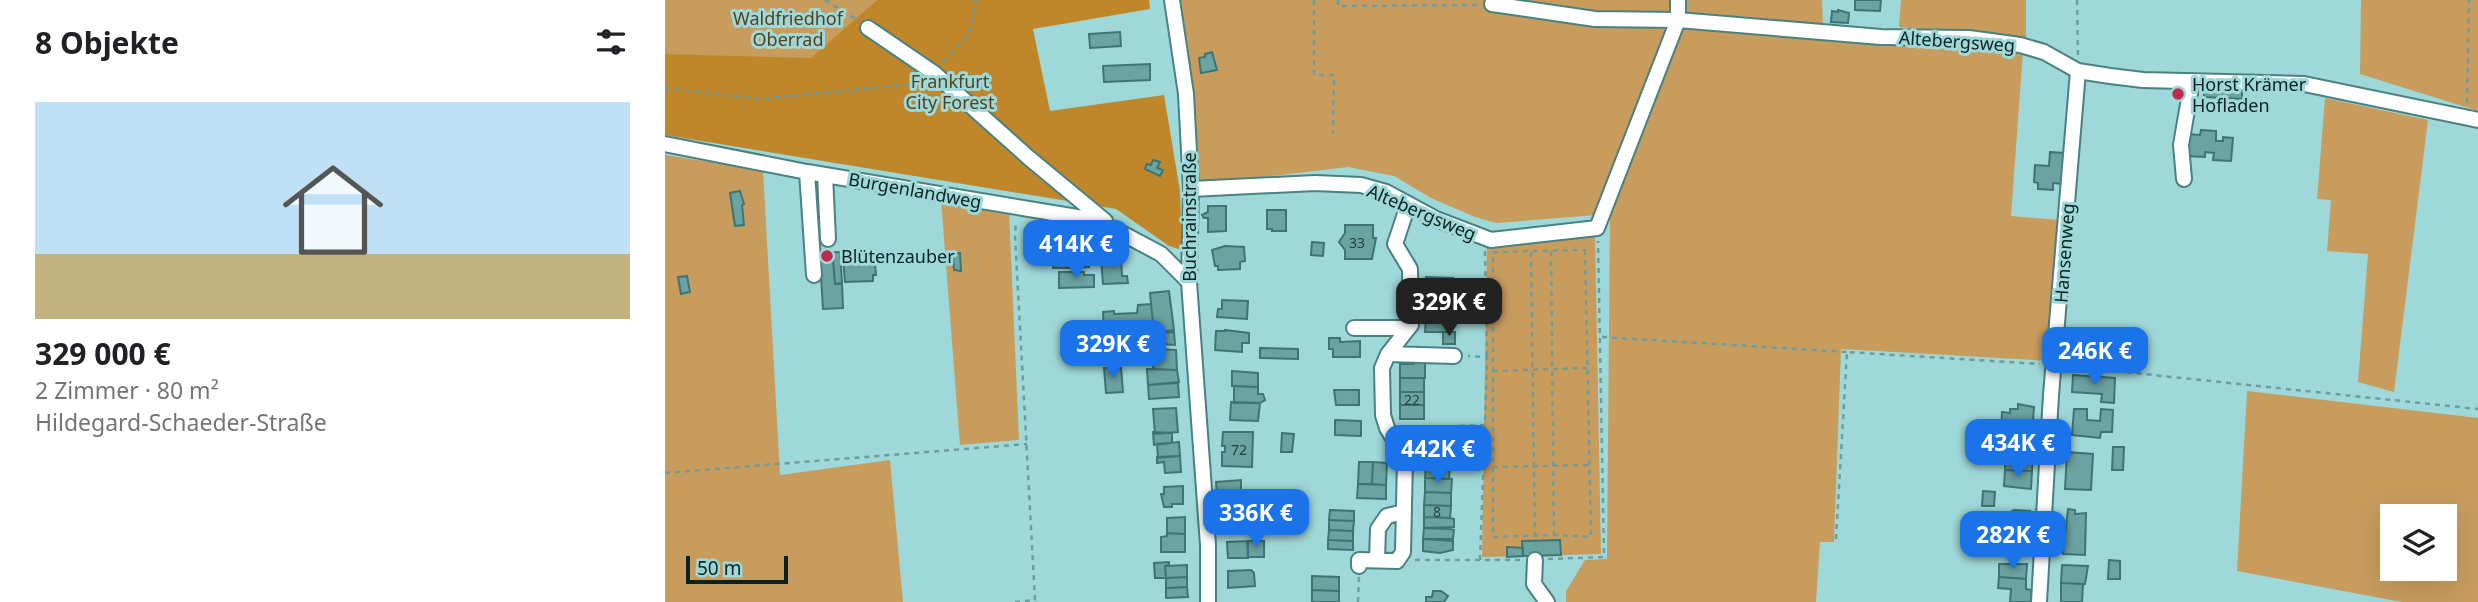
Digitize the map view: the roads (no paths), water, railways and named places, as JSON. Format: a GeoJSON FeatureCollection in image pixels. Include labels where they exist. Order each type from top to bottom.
{"type":"FeatureCollection","features":[{"type":"Feature","properties":{"kind":"street","name":"Buchrainstraße"},"geometry":{"type":"LineString","coordinates":[[1171,0],[1186,94],[1191,189],[1189,282],[1207,545],[1208,602]]}},
{"type":"Feature","properties":{"kind":"street"},"geometry":{"type":"LineString","coordinates":[[1678,0],[1678,20]]}},
{"type":"Feature","properties":{"kind":"street","name":"Altebergsweg"},"geometry":{"type":"LineString","coordinates":[[1492,4],[1595,19],[1678,20],[1881,37],[1969,38],[2044,51],[2078,71],[2143,80],[2304,84],[2472,119]]}},
{"type":"Feature","properties":{"kind":"street","name":"Altebergsweg"},"geometry":{"type":"LineString","coordinates":[[1191,189],[1341,183],[1375,188],[1436,219],[1485,239],[1597,228],[1678,20]]}},
{"type":"Feature","properties":{"kind":"street"},"geometry":{"type":"LineString","coordinates":[[868,28],[934,73],[1114,229]]}},
{"type":"Feature","properties":{"kind":"street","name":"Hansenweg"},"geometry":{"type":"LineString","coordinates":[[2039,602],[2051,395],[2078,71]]}},
{"type":"Feature","properties":{"kind":"street"},"geometry":{"type":"LineString","coordinates":[[2184,179],[2181,145],[2192,80]]}},
{"type":"Feature","properties":{"kind":"street","name":"Burgenlandweg"},"geometry":{"type":"LineString","coordinates":[[665,144],[807,172],[1083,218],[1114,229],[1161,254],[1189,282]]}},
{"type":"Feature","properties":{"kind":"street"},"geometry":{"type":"LineString","coordinates":[[807,172],[814,275]]}},
{"type":"Feature","properties":{"kind":"street"},"geometry":{"type":"LineString","coordinates":[[825,175],[828,239]]}},
{"type":"Feature","properties":{"kind":"street"},"geometry":{"type":"LineString","coordinates":[[1359,566],[1359,560],[1398,561],[1403,552],[1405,458],[1387,428],[1383,415],[1382,368],[1388,354],[1411,325],[1411,269],[1397,249],[1395,239],[1408,205]]}},
{"type":"Feature","properties":{"kind":"street"},"geometry":{"type":"LineString","coordinates":[[1355,328],[1408,328]]}},
{"type":"Feature","properties":{"kind":"street"},"geometry":{"type":"LineString","coordinates":[[1388,354],[1454,356]]}},
{"type":"Feature","properties":{"kind":"street"},"geometry":{"type":"LineString","coordinates":[[1377,560],[1378,529],[1387,516],[1404,512]]}},
{"type":"Feature","properties":{"kind":"street"},"geometry":{"type":"LineString","coordinates":[[1535,560],[1534,584],[1547,602]]}},
{"type":"Feature","properties":{"kind":"place","name":"Horst Krämer Hofladen"},"geometry":{"type":"Point","coordinates":[2178,94]}},
{"type":"Feature","properties":{"kind":"place","name":"Blütenzauber"},"geometry":{"type":"Point","coordinates":[827,256]}},
{"type":"Feature","properties":{"kind":"park label","name":"Waldfriedhof Oberrad"},"geometry":{"type":"Point","coordinates":[788,28]}},
{"type":"Feature","properties":{"kind":"park label","name":"Frankfurt City Forest"},"geometry":{"type":"Point","coordinates":[950,91]}}]}
